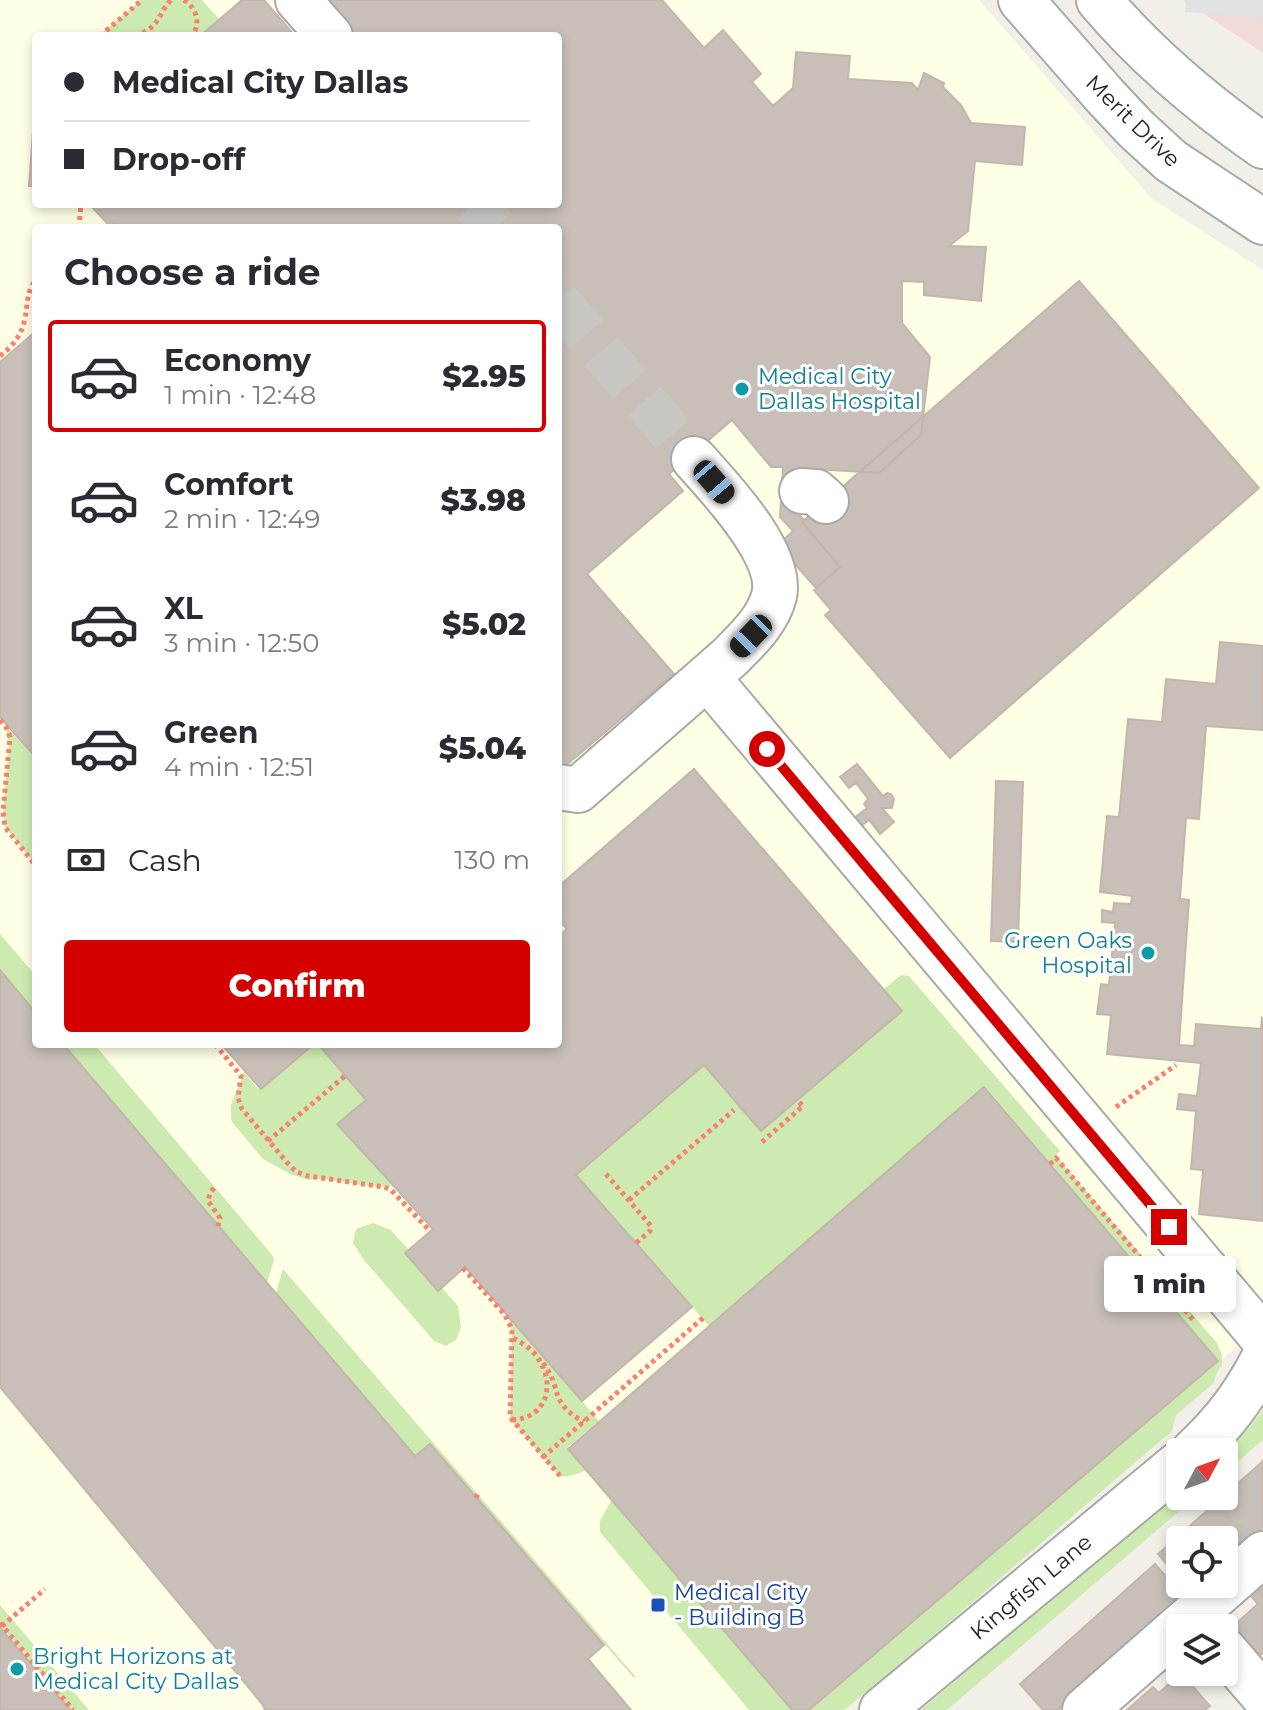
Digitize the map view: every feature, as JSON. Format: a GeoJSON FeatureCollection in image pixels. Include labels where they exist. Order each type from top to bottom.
{"type":"FeatureCollection","features":[{"type":"Feature","properties":{"kind":"street"},"geometry":{"type":"LineString","coordinates":[[298,0],[326,32]]}},
{"type":"Feature","properties":{"kind":"street"},"geometry":{"type":"LineString","coordinates":[[1099,0],[1146,52],[1211,109],[1263,146]]}},
{"type":"Feature","properties":{"kind":"street","name":"Merit Drive"},"geometry":{"type":"LineString","coordinates":[[1026,2],[1136,129],[1171,161],[1263,222]]}},
{"type":"Feature","properties":{"kind":"street"},"geometry":{"type":"LineString","coordinates":[[1171,161],[1211,109]]}},
{"type":"Feature","properties":{"kind":"street"},"geometry":{"type":"LineString","coordinates":[[562,788],[578,790],[751,636],[769,609],[775,593],[773,568],[734,504],[694,459]]}},
{"type":"Feature","properties":{"kind":"street"},"geometry":{"type":"LineString","coordinates":[[755,535],[756,517],[766,502],[801,496]]}},
{"type":"Feature","properties":{"kind":"street"},"geometry":{"type":"LineString","coordinates":[[707,677],[1263,1338]]}},
{"type":"Feature","properties":{"kind":"street"},"geometry":{"type":"LineString","coordinates":[[1207,1438],[1246,1393],[1263,1360]]}},
{"type":"Feature","properties":{"kind":"street","name":"Kingfish Lane"},"geometry":{"type":"LineString","coordinates":[[882,1710],[1166,1475]]}},
{"type":"Feature","properties":{"kind":"street"},"geometry":{"type":"LineString","coordinates":[[1206,1614],[1263,1554]]}},
{"type":"Feature","properties":{"kind":"street"},"geometry":{"type":"LineString","coordinates":[[1085,1710],[1166,1647]]}},
{"type":"Feature","properties":{"kind":"street"},"geometry":{"type":"LineString","coordinates":[[1238,1666],[1263,1695]]}},
{"type":"Feature","properties":{"kind":"path"},"geometry":{"type":"LineString","coordinates":[[105,32],[142,0]]}},
{"type":"Feature","properties":{"kind":"path"},"geometry":{"type":"LineString","coordinates":[[144,32],[160,18],[166,3],[171,0]]}},
{"type":"Feature","properties":{"kind":"path"},"geometry":{"type":"LineString","coordinates":[[184,0],[194,9],[197,20],[195,32]]}},
{"type":"Feature","properties":{"kind":"path"},"geometry":{"type":"LineString","coordinates":[[0,356],[19,337],[32,286]]}},
{"type":"Feature","properties":{"kind":"path"},"geometry":{"type":"LineString","coordinates":[[0,720],[10,737],[3,812],[5,827],[32,861]]}},
{"type":"Feature","properties":{"kind":"path"},"geometry":{"type":"LineString","coordinates":[[218,1048],[241,1076],[239,1104],[290,1166],[303,1175],[391,1190],[430,1231]]}},
{"type":"Feature","properties":{"kind":"path"},"geometry":{"type":"LineString","coordinates":[[1109,1113],[1176,1065]]}},
{"type":"Feature","properties":{"kind":"path"},"geometry":{"type":"LineString","coordinates":[[268,1141],[345,1076]]}},
{"type":"Feature","properties":{"kind":"path"},"geometry":{"type":"LineString","coordinates":[[762,1142],[803,1106],[797,1100]]}},
{"type":"Feature","properties":{"kind":"path"},"geometry":{"type":"LineString","coordinates":[[629,1200],[734,1110]]}},
{"type":"Feature","properties":{"kind":"path"},"geometry":{"type":"LineString","coordinates":[[1050,1164],[1056,1158],[1202,1329]]}},
{"type":"Feature","properties":{"kind":"path"},"geometry":{"type":"LineString","coordinates":[[606,1174],[651,1226],[650,1231],[636,1243]]}},
{"type":"Feature","properties":{"kind":"path"},"geometry":{"type":"LineString","coordinates":[[214,1188],[208,1201],[220,1218],[218,1226]]}},
{"type":"Feature","properties":{"kind":"path"},"geometry":{"type":"LineString","coordinates":[[463,1268],[510,1322],[511,1420],[560,1476]]}},
{"type":"Feature","properties":{"kind":"path"},"geometry":{"type":"LineString","coordinates":[[543,1457],[703,1318]]}},
{"type":"Feature","properties":{"kind":"path"},"geometry":{"type":"LineString","coordinates":[[512,1337],[537,1356],[552,1377],[562,1406],[584,1422]]}},
{"type":"Feature","properties":{"kind":"path"},"geometry":{"type":"LineString","coordinates":[[511,1420],[534,1414],[545,1398],[545,1374],[537,1356]]}},
{"type":"Feature","properties":{"kind":"path"},"geometry":{"type":"LineString","coordinates":[[45,1589],[1,1625],[73,1710]]}},
{"type":"Feature","properties":{"kind":"shaded area"},"geometry":{"type":"Polygon","coordinates":[[[0,0],[979,0],[1152,199],[1263,270],[1263,1325],[1175,1398],[826,1710],[0,1710],[0,0]]]}},
{"type":"Feature","properties":{"kind":"shaded area"},"geometry":{"type":"Polygon","coordinates":[[[1183,0],[1263,0],[1263,53],[1183,0]]]}},
{"type":"Feature","properties":{"kind":"shaded area"},"geometry":{"type":"Polygon","coordinates":[[[1186,0],[1263,0],[1263,18],[1185,12],[1186,0]]]}},
{"type":"Feature","properties":{"kind":"green space"},"geometry":{"type":"Polygon","coordinates":[[[141,0],[202,0],[219,19],[204,32],[103,32],[141,0]]]}},
{"type":"Feature","properties":{"kind":"green space"},"geometry":{"type":"Polygon","coordinates":[[[5,725],[32,755],[32,861],[5,827],[3,812],[9,744],[5,725]]]}},
{"type":"Feature","properties":{"kind":"green space"},"geometry":{"type":"Polygon","coordinates":[[[0,934],[32,971],[32,1007],[0,970],[0,934]]]}},
{"type":"Feature","properties":{"kind":"green space"},"geometry":{"type":"Polygon","coordinates":[[[901,975],[909,976],[1060,1151],[1056,1155],[1064,1165],[1217,1343],[1222,1365],[1214,1383],[1176,1415],[1172,1431],[884,1678],[844,1710],[809,1710],[1217,1361],[985,1086],[709,1326],[577,1175],[704,1066],[762,1131],[902,1011],[884,989],[901,975]]]}},
{"type":"Feature","properties":{"kind":"green space"},"geometry":{"type":"Polygon","coordinates":[[[67,1048],[97,1048],[273,1256],[267,1283],[67,1048]]]}},
{"type":"Feature","properties":{"kind":"green space"},"geometry":{"type":"Polygon","coordinates":[[[305,1048],[324,1048],[367,1098],[337,1125],[392,1186],[309,1180],[290,1174],[263,1159],[231,1117],[231,1105],[244,1072],[258,1089],[305,1048]]]}},
{"type":"Feature","properties":{"kind":"green space"},"geometry":{"type":"Polygon","coordinates":[[[373,1223],[391,1230],[458,1306],[461,1327],[456,1340],[446,1346],[434,1341],[363,1259],[353,1243],[356,1229],[373,1223]]]}},
{"type":"Feature","properties":{"kind":"green space"},"geometry":{"type":"Polygon","coordinates":[[[283,1269],[634,1678],[430,1444],[415,1456],[276,1293],[283,1269]]]}},
{"type":"Feature","properties":{"kind":"green space"},"geometry":{"type":"Polygon","coordinates":[[[509,1318],[599,1421],[567,1448],[586,1470],[560,1477],[510,1419],[512,1336],[509,1318]]]}},
{"type":"Feature","properties":{"kind":"green space"},"geometry":{"type":"Polygon","coordinates":[[[1263,1410],[1263,1440],[1238,1461],[1238,1438],[1263,1410]]]}},
{"type":"Feature","properties":{"kind":"green space"},"geometry":{"type":"Polygon","coordinates":[[[612,1499],[792,1710],[749,1710],[600,1532],[600,1521],[612,1499]]]}},
{"type":"Feature","properties":{"kind":"green space"},"geometry":{"type":"Polygon","coordinates":[[[1166,1501],[1166,1510],[1181,1510],[947,1710],[921,1710],[1166,1501]]]}},
{"type":"Feature","properties":{"kind":"green space"},"geometry":{"type":"Polygon","coordinates":[[[0,1605],[89,1710],[70,1710],[0,1628],[0,1605]]]}},
{"type":"Feature","properties":{"kind":"building"},"geometry":{"type":"Polygon","coordinates":[[[242,0],[264,0],[292,32],[205,32],[242,0]]]}},
{"type":"Feature","properties":{"kind":"building","name":"Medical City Dallas Hospital"},"geometry":{"type":"Polygon","coordinates":[[[318,0],[662,0],[704,48],[723,30],[761,74],[752,82],[773,106],[793,88],[796,52],[850,56],[848,79],[912,83],[918,90],[924,73],[944,83],[943,87],[961,105],[971,123],[1025,127],[1022,165],[975,161],[968,231],[949,246],[986,247],[981,301],[924,295],[924,282],[902,281],[902,323],[930,357],[921,435],[879,473],[798,468],[795,511],[840,567],[816,588],[778,545],[793,531],[780,517],[783,467],[771,467],[732,420],[669,474],[683,491],[587,574],[674,674],[562,769],[562,224],[108,224],[93,208],[562,208],[562,32],[346,32],[318,0]]]}},
{"type":"Feature","properties":{"kind":"building"},"geometry":{"type":"Polygon","coordinates":[[[32,145],[32,186],[29,186],[32,145]]]}},
{"type":"Feature","properties":{"kind":"building"},"geometry":{"type":"Polygon","coordinates":[[[1079,281],[1259,488],[950,758],[825,615],[831,610],[814,590],[840,567],[802,522],[1079,281]]]}},
{"type":"Feature","properties":{"kind":"building"},"geometry":{"type":"Polygon","coordinates":[[[32,334],[32,753],[0,717],[0,362],[32,334]]]}},
{"type":"Feature","properties":{"kind":"building","name":"Green Oaks Hospital"},"geometry":{"type":"Polygon","coordinates":[[[1220,642],[1263,646],[1263,730],[1206,726],[1199,819],[1186,818],[1180,899],[1189,900],[1179,1045],[1194,1046],[1196,1024],[1261,1029],[1263,1019],[1263,1221],[1199,1214],[1203,1170],[1191,1169],[1196,1111],[1177,1109],[1179,1094],[1197,1096],[1201,1063],[1107,1054],[1111,1015],[1097,1014],[1101,984],[1109,985],[1115,923],[1102,922],[1102,910],[1113,912],[1114,903],[1131,904],[1132,896],[1100,892],[1107,816],[1119,817],[1128,719],[1162,722],[1166,679],[1216,684],[1220,642]]]}},
{"type":"Feature","properties":{"kind":"building"},"geometry":{"type":"Polygon","coordinates":[[[857,764],[883,796],[891,794],[894,799],[892,808],[882,808],[894,822],[880,834],[869,820],[860,827],[853,819],[867,808],[864,804],[868,799],[856,783],[849,788],[840,777],[857,764]]]}},
{"type":"Feature","properties":{"kind":"building"},"geometry":{"type":"Polygon","coordinates":[[[694,769],[902,1011],[761,1131],[704,1065],[576,1175],[692,1307],[582,1401],[465,1267],[438,1291],[405,1253],[433,1229],[337,1124],[366,1100],[321,1048],[562,1048],[562,933],[567,929],[562,923],[562,884],[694,769]]]}},
{"type":"Feature","properties":{"kind":"building"},"geometry":{"type":"Polygon","coordinates":[[[996,781],[1023,782],[1018,942],[991,941],[996,781]]]}},
{"type":"Feature","properties":{"kind":"building"},"geometry":{"type":"Polygon","coordinates":[[[0,970],[32,1008],[32,1048],[66,1048],[415,1456],[430,1444],[604,1645],[588,1659],[631,1710],[265,1710],[0,1387],[0,970]]]}},
{"type":"Feature","properties":{"kind":"building"},"geometry":{"type":"Polygon","coordinates":[[[225,1048],[309,1048],[261,1089],[225,1048]]]}},
{"type":"Feature","properties":{"kind":"building"},"geometry":{"type":"Polygon","coordinates":[[[984,1087],[1218,1361],[809,1710],[792,1710],[568,1449],[984,1087]]]}},
{"type":"Feature","properties":{"kind":"building"},"geometry":{"type":"Polygon","coordinates":[[[1263,1461],[1263,1527],[1238,1549],[1238,1526],[1190,1526],[1208,1510],[1238,1510],[1238,1483],[1263,1461]]]}},
{"type":"Feature","properties":{"kind":"building"},"geometry":{"type":"Polygon","coordinates":[[[1166,1547],[1166,1563],[1158,1554],[1166,1547]]]}},
{"type":"Feature","properties":{"kind":"building"},"geometry":{"type":"Polygon","coordinates":[[[1155,1564],[1166,1577],[1166,1598],[1183,1598],[1058,1710],[1043,1710],[1020,1684],[1155,1564]]]}},
{"type":"Feature","properties":{"kind":"building"},"geometry":{"type":"Polygon","coordinates":[[[1263,1587],[1263,1653],[1258,1657],[1238,1634],[1238,1622],[1258,1604],[1252,1597],[1263,1587]]]}},
{"type":"Feature","properties":{"kind":"building","name":"Bright Horizons at Medical City Dallas"},"geometry":{"type":"Polygon","coordinates":[[[0,1628],[70,1710],[0,1710],[0,1628]]]}},
{"type":"Feature","properties":{"kind":"building"},"geometry":{"type":"Polygon","coordinates":[[[1167,1686],[1192,1686],[1210,1706],[1205,1710],[1127,1710],[1153,1687],[1159,1693],[1167,1686]]]}},
{"type":"Feature","properties":{"kind":"tunnel"},"geometry":{"type":"LineString","coordinates":[[478,208],[492,224]]}},
{"type":"Feature","properties":{"kind":"tunnel"},"geometry":{"type":"LineString","coordinates":[[562,306],[694,459]]}},
{"type":"Feature","properties":{"kind":"place","name":"Medical City Dallas Hospital"},"geometry":{"type":"Point","coordinates":[742,389]}},
{"type":"Feature","properties":{"kind":"place","name":"Green Oaks Hospital"},"geometry":{"type":"Point","coordinates":[1148,953]}},
{"type":"Feature","properties":{"kind":"place","name":"Medical City - Building B"},"geometry":{"type":"Point","coordinates":[658,1605]}},
{"type":"Feature","properties":{"kind":"place","name":"Bright Horizons at Medical City Dallas"},"geometry":{"type":"Point","coordinates":[17,1669]}},
{"type":"Feature","properties":{"kind":"route"},"geometry":{"type":"LineString","coordinates":[[767,749],[1169,1227]]}}]}
